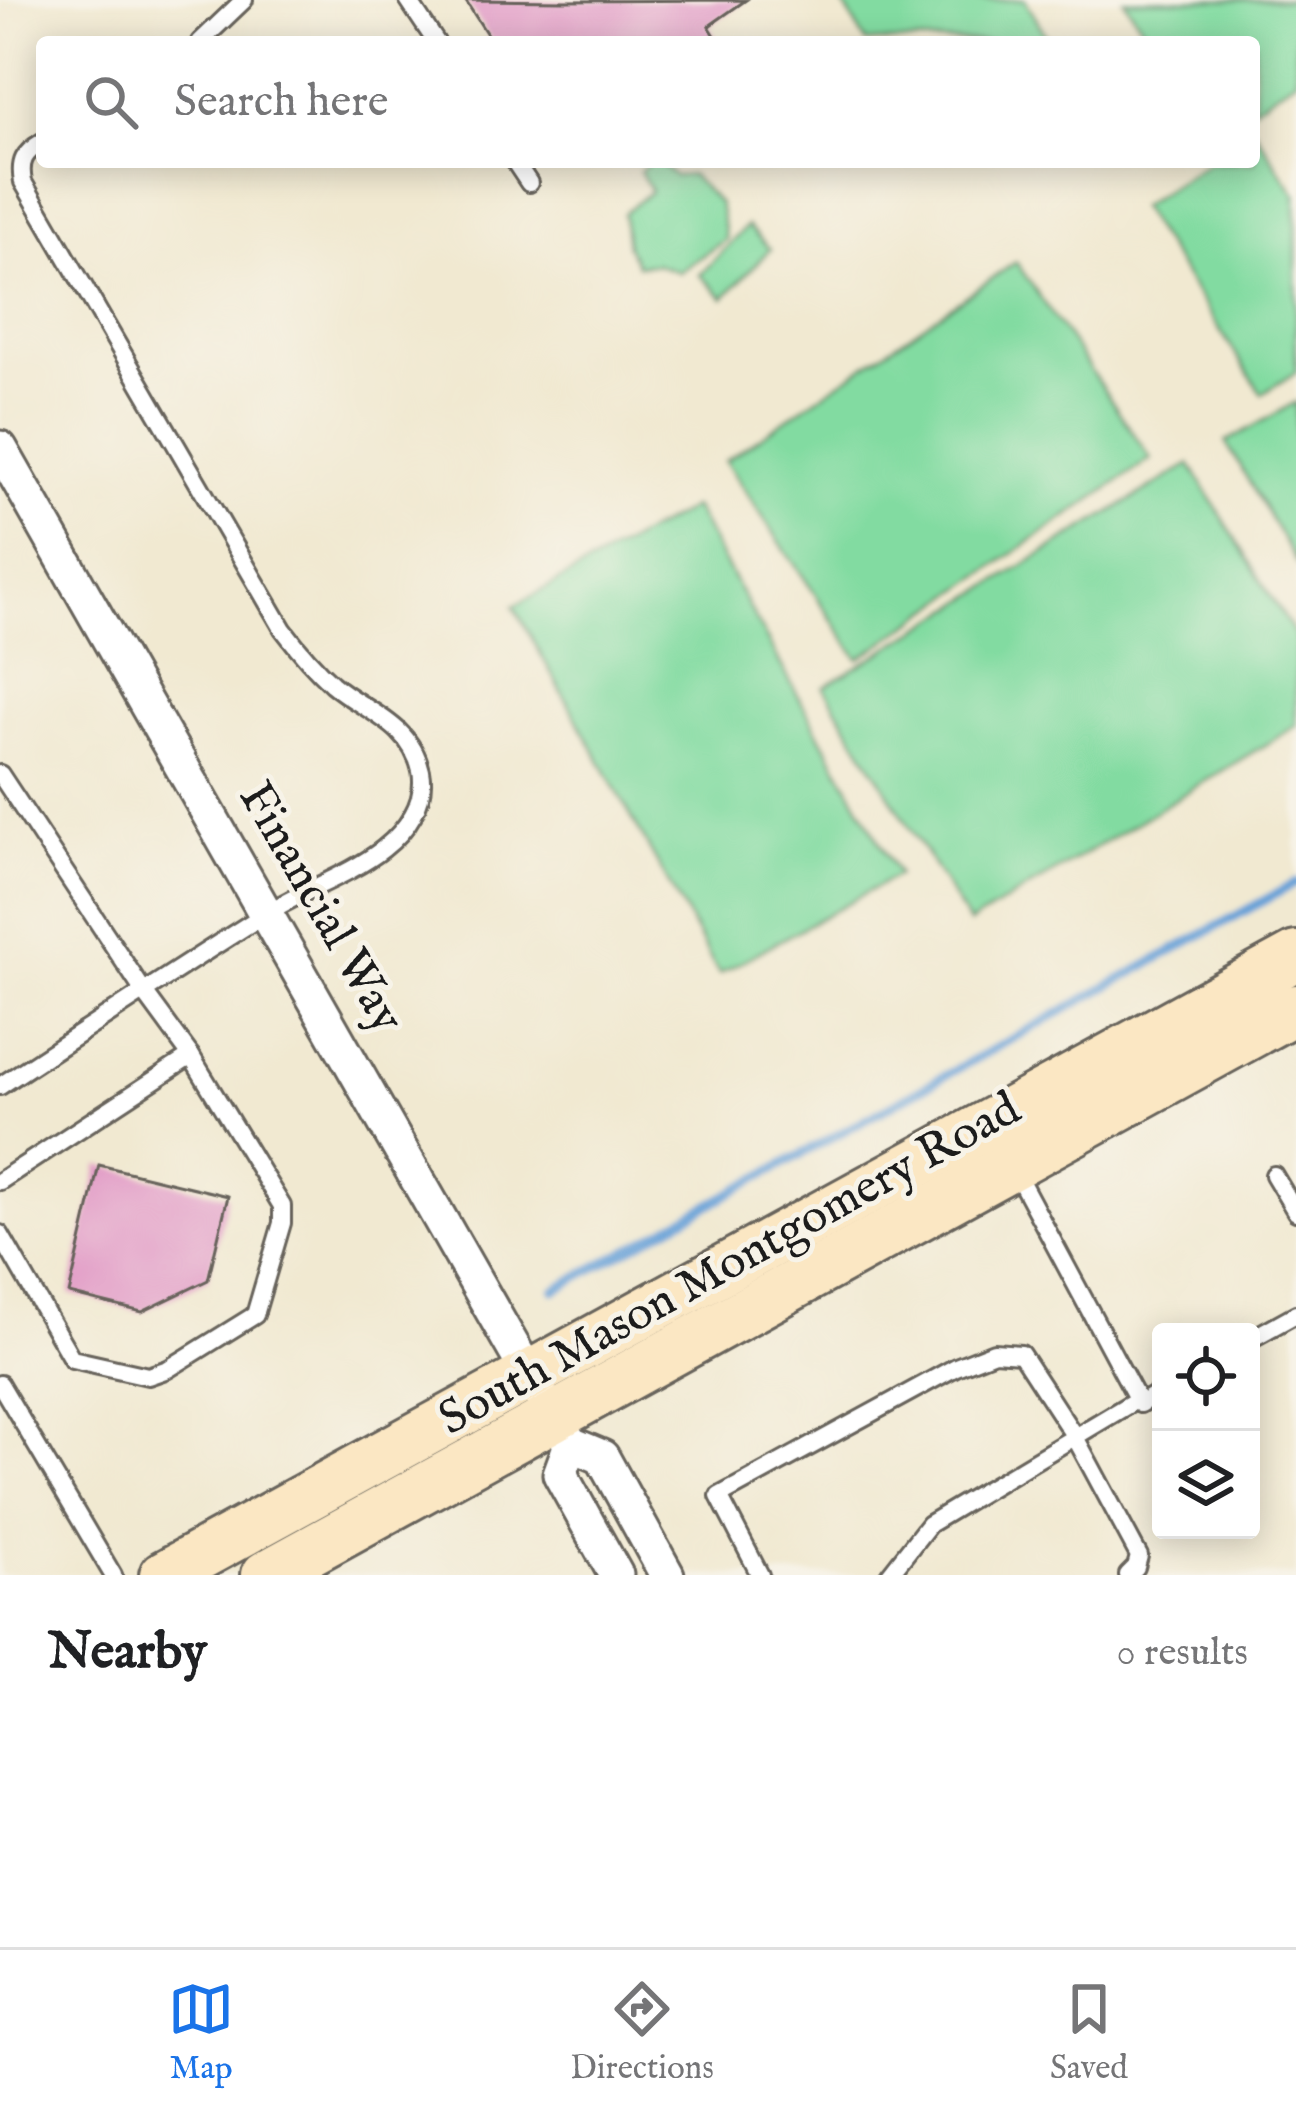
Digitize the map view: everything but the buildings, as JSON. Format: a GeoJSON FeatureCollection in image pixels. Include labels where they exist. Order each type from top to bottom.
{"type":"FeatureCollection","features":[{"type":"Feature","properties":{"kind":"main road","name":"South Mason Montgomery Road"},"geometry":{"type":"LineString","coordinates":[[164,1575],[1296,956]]}},
{"type":"Feature","properties":{"kind":"main road","name":"South Mason Montgomery Road"},"geometry":{"type":"LineString","coordinates":[[266,1575],[562,1431],[1012,1165],[1296,1009]]}},
{"type":"Feature","properties":{"kind":"street","name":"Financial Way"},"geometry":{"type":"LineString","coordinates":[[0,448],[562,1431]]}},
{"type":"Feature","properties":{"kind":"street"},"geometry":{"type":"LineString","coordinates":[[616,1575],[560,1474],[562,1431],[602,1456],[667,1575]]}},
{"type":"Feature","properties":{"kind":"lane"},"geometry":{"type":"LineString","coordinates":[[206,36],[244,0]]}},
{"type":"Feature","properties":{"kind":"lane"},"geometry":{"type":"LineString","coordinates":[[409,0],[432,36]]}},
{"type":"Feature","properties":{"kind":"lane"},"geometry":{"type":"LineString","coordinates":[[0,1086],[267,912],[381,850],[413,815],[421,797],[422,774],[400,730],[336,687],[307,661],[283,629],[23,182],[20,167],[26,152],[36,146]]}},
{"type":"Feature","properties":{"kind":"lane"},"geometry":{"type":"LineString","coordinates":[[518,168],[529,183]]}},
{"type":"Feature","properties":{"kind":"lane"},"geometry":{"type":"LineString","coordinates":[[0,774],[191,1055],[282,1206],[282,1223],[255,1315],[168,1369],[148,1376],[72,1359],[2,1242]]}},
{"type":"Feature","properties":{"kind":"lane"},"geometry":{"type":"LineString","coordinates":[[0,1181],[191,1055]]}},
{"type":"Feature","properties":{"kind":"lane"},"geometry":{"type":"LineString","coordinates":[[1012,1165],[1140,1404],[1152,1397]]}},
{"type":"Feature","properties":{"kind":"lane"},"geometry":{"type":"LineString","coordinates":[[1274,1175],[1296,1212]]}},
{"type":"Feature","properties":{"kind":"lane"},"geometry":{"type":"LineString","coordinates":[[1260,1335],[1296,1313]]}},
{"type":"Feature","properties":{"kind":"lane"},"geometry":{"type":"LineString","coordinates":[[760,1575],[719,1496],[956,1367],[994,1352],[1021,1354],[1075,1437],[1139,1556],[1128,1575]]}},
{"type":"Feature","properties":{"kind":"lane"},"geometry":{"type":"LineString","coordinates":[[0,1384],[113,1575]]}},
{"type":"Feature","properties":{"kind":"lane"},"geometry":{"type":"LineString","coordinates":[[889,1575],[929,1524],[1138,1399]]}},
{"type":"Feature","properties":{"kind":"green space"},"geometry":{"type":"Polygon","coordinates":[[[841,0],[1025,0],[1046,36],[862,36],[841,0]]]}},
{"type":"Feature","properties":{"kind":"green space"},"geometry":{"type":"Polygon","coordinates":[[[1124,0],[1296,0],[1296,78],[1260,103],[1260,36],[1149,36],[1124,0]]]}},
{"type":"Feature","properties":{"kind":"green space"},"geometry":{"type":"Polygon","coordinates":[[[1260,139],[1296,195],[1296,372],[1262,394],[1139,207],[1199,168],[1260,168],[1260,139]]]}},
{"type":"Feature","properties":{"kind":"green space"},"geometry":{"type":"Polygon","coordinates":[[[665,168],[674,176],[691,175],[719,204],[726,239],[679,272],[656,264],[637,265],[627,246],[623,214],[651,191],[640,171],[665,168]]]}},
{"type":"Feature","properties":{"kind":"green space"},"geometry":{"type":"Polygon","coordinates":[[[747,226],[770,249],[724,298],[700,275],[747,226]]]}},
{"type":"Feature","properties":{"kind":"green space"},"geometry":{"type":"Polygon","coordinates":[[[1016,262],[1151,459],[859,659],[725,461],[1016,262]]]}},
{"type":"Feature","properties":{"kind":"green space"},"geometry":{"type":"Polygon","coordinates":[[[1296,402],[1296,563],[1226,442],[1296,402]]]}},
{"type":"Feature","properties":{"kind":"green space"},"geometry":{"type":"Polygon","coordinates":[[[1190,464],[1296,638],[1296,726],[969,924],[824,687],[1190,464]]]}},
{"type":"Feature","properties":{"kind":"green space"},"geometry":{"type":"Polygon","coordinates":[[[693,507],[898,875],[719,974],[514,606],[693,507]]]}},
{"type":"Feature","properties":{"kind":"waterway"},"geometry":{"type":"LineString","coordinates":[[554,1290],[1296,883]]}}]}
